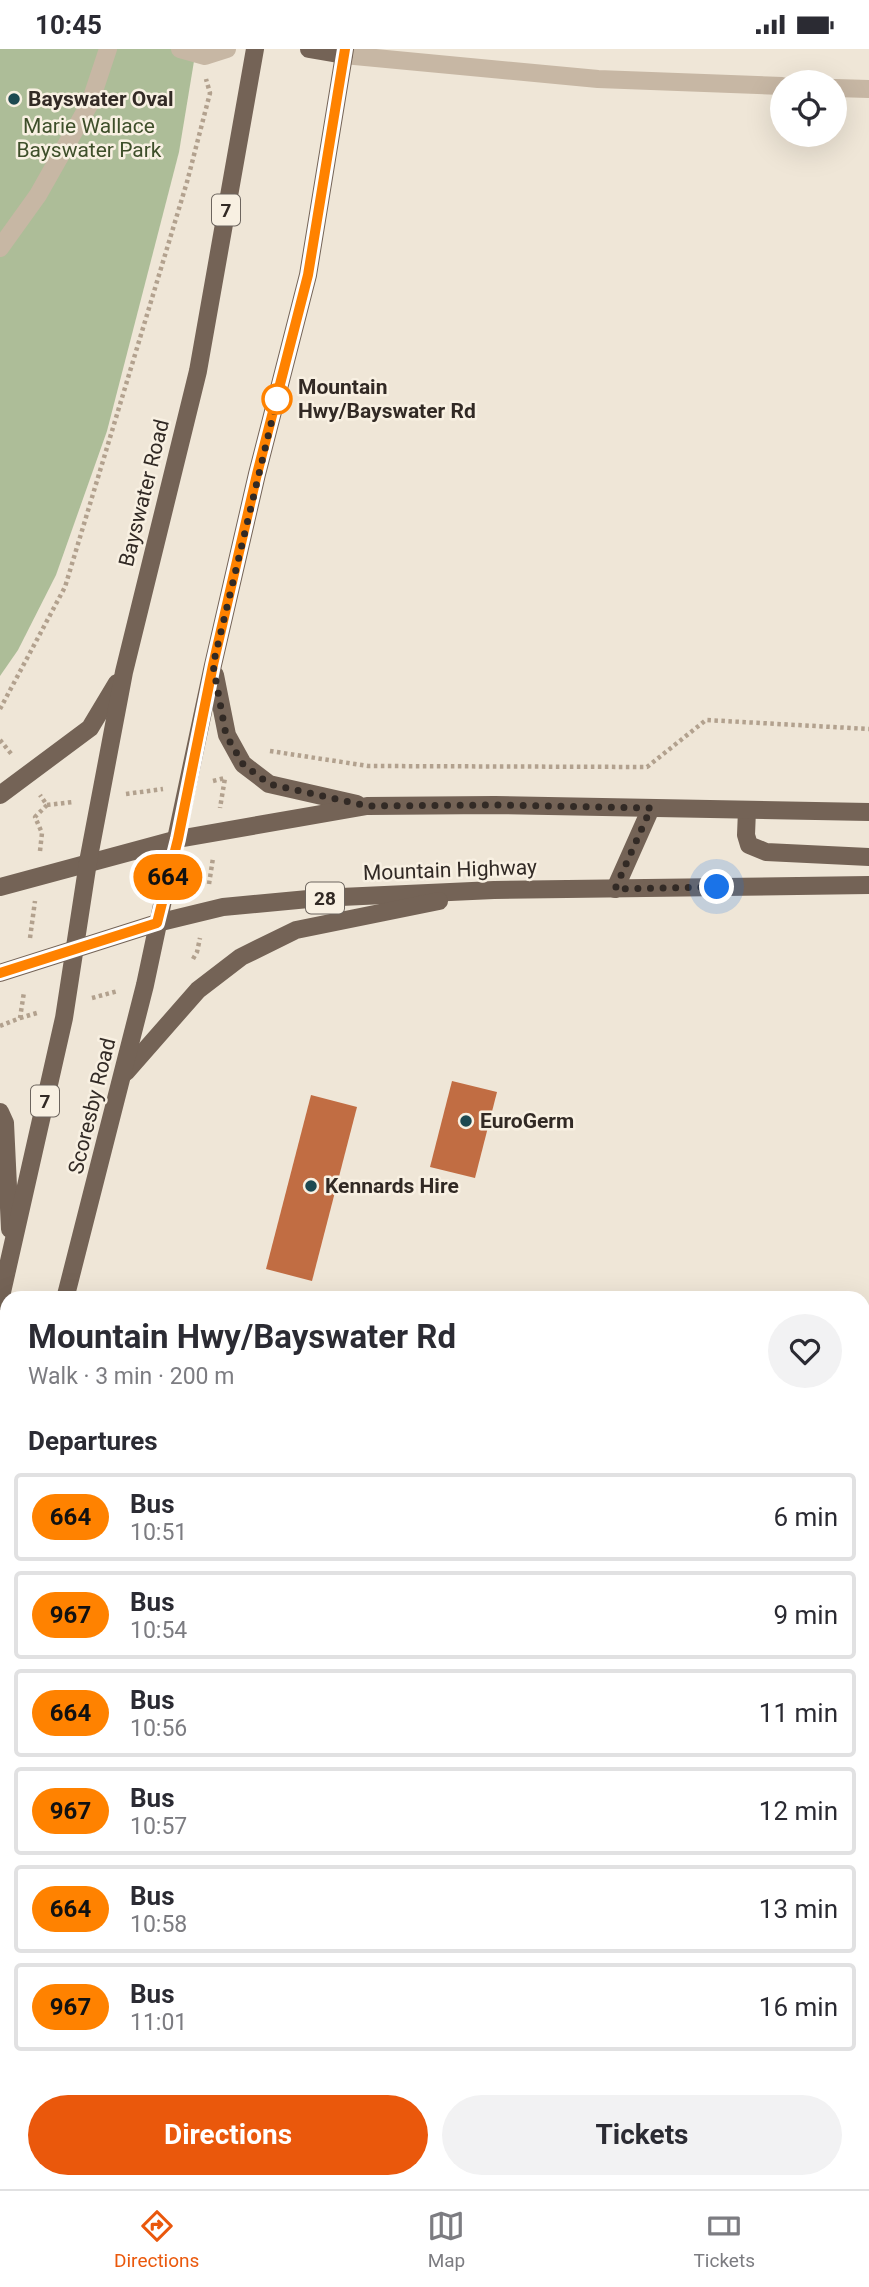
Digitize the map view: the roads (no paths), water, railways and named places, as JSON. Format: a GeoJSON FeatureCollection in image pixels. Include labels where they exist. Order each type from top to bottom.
{"type":"FeatureCollection","features":[{"type":"Feature","properties":{"kind":"main road","name":"Bayswater Road"},"geometry":{"type":"LineString","coordinates":[[75,948],[88,862],[124,672],[198,371],[255,49]]}},
{"type":"Feature","properties":{"kind":"main road"},"geometry":{"type":"LineString","coordinates":[[157,923],[178,839],[213,665],[257,474],[308,275],[344,52],[309,49]]}},
{"type":"Feature","properties":{"kind":"main road"},"geometry":{"type":"LineString","coordinates":[[213,665],[226,735],[243,764],[269,784],[367,806]]}},
{"type":"Feature","properties":{"kind":"main road"},"geometry":{"type":"LineString","coordinates":[[0,795],[90,728],[124,672]]}},
{"type":"Feature","properties":{"kind":"main road"},"geometry":{"type":"LineString","coordinates":[[0,887],[178,839],[367,806],[495,805],[869,812]]}},
{"type":"Feature","properties":{"kind":"main road"},"geometry":{"type":"LineString","coordinates":[[615,889],[651,808]]}},
{"type":"Feature","properties":{"kind":"main road"},"geometry":{"type":"LineString","coordinates":[[747,810],[746,835],[749,845],[766,852],[869,857]]}},
{"type":"Feature","properties":{"kind":"main road","name":"Mountain Highway"},"geometry":{"type":"LineString","coordinates":[[0,973],[157,923],[223,907],[320,898],[494,890],[869,885]]}},
{"type":"Feature","properties":{"kind":"main road"},"geometry":{"type":"LineString","coordinates":[[124,1075],[198,990],[240,957],[296,930],[494,890]]}},
{"type":"Feature","properties":{"kind":"main road","name":"Scoresby Road"},"geometry":{"type":"LineString","coordinates":[[67,1291],[124,1075],[157,923]]}},
{"type":"Feature","properties":{"kind":"main road","name":"7"},"geometry":{"type":"LineString","coordinates":[[2,1291],[64,1018],[75,948]]}},
{"type":"Feature","properties":{"kind":"main road"},"geometry":{"type":"LineString","coordinates":[[0,1112],[5,1123],[10,1253]]}},
{"type":"Feature","properties":{"kind":"lane"},"geometry":{"type":"LineString","coordinates":[[0,248],[38,195],[90,103],[108,49]]}},
{"type":"Feature","properties":{"kind":"lane"},"geometry":{"type":"LineString","coordinates":[[180,49],[205,55],[227,49]]}},
{"type":"Feature","properties":{"kind":"lane"},"geometry":{"type":"LineString","coordinates":[[344,52],[598,79],[770,86]]}},
{"type":"Feature","properties":{"kind":"lane"},"geometry":{"type":"LineString","coordinates":[[847,88],[869,89]]}},
{"type":"Feature","properties":{"kind":"place","name":"Bayswater Oval"},"geometry":{"type":"Point","coordinates":[14,99]}},
{"type":"Feature","properties":{"kind":"place","name":"Mountain Hwy/Bayswater Rd"},"geometry":{"type":"Point","coordinates":[277,399]}},
{"type":"Feature","properties":{"kind":"place","name":"EuroGerm"},"geometry":{"type":"Point","coordinates":[466,1121]}},
{"type":"Feature","properties":{"kind":"place","name":"Kennards Hire"},"geometry":{"type":"Point","coordinates":[311,1186]}},
{"type":"Feature","properties":{"kind":"park label","name":"Marie Wallace Bayswater Park"},"geometry":{"type":"Point","coordinates":[89,138]}}]}
